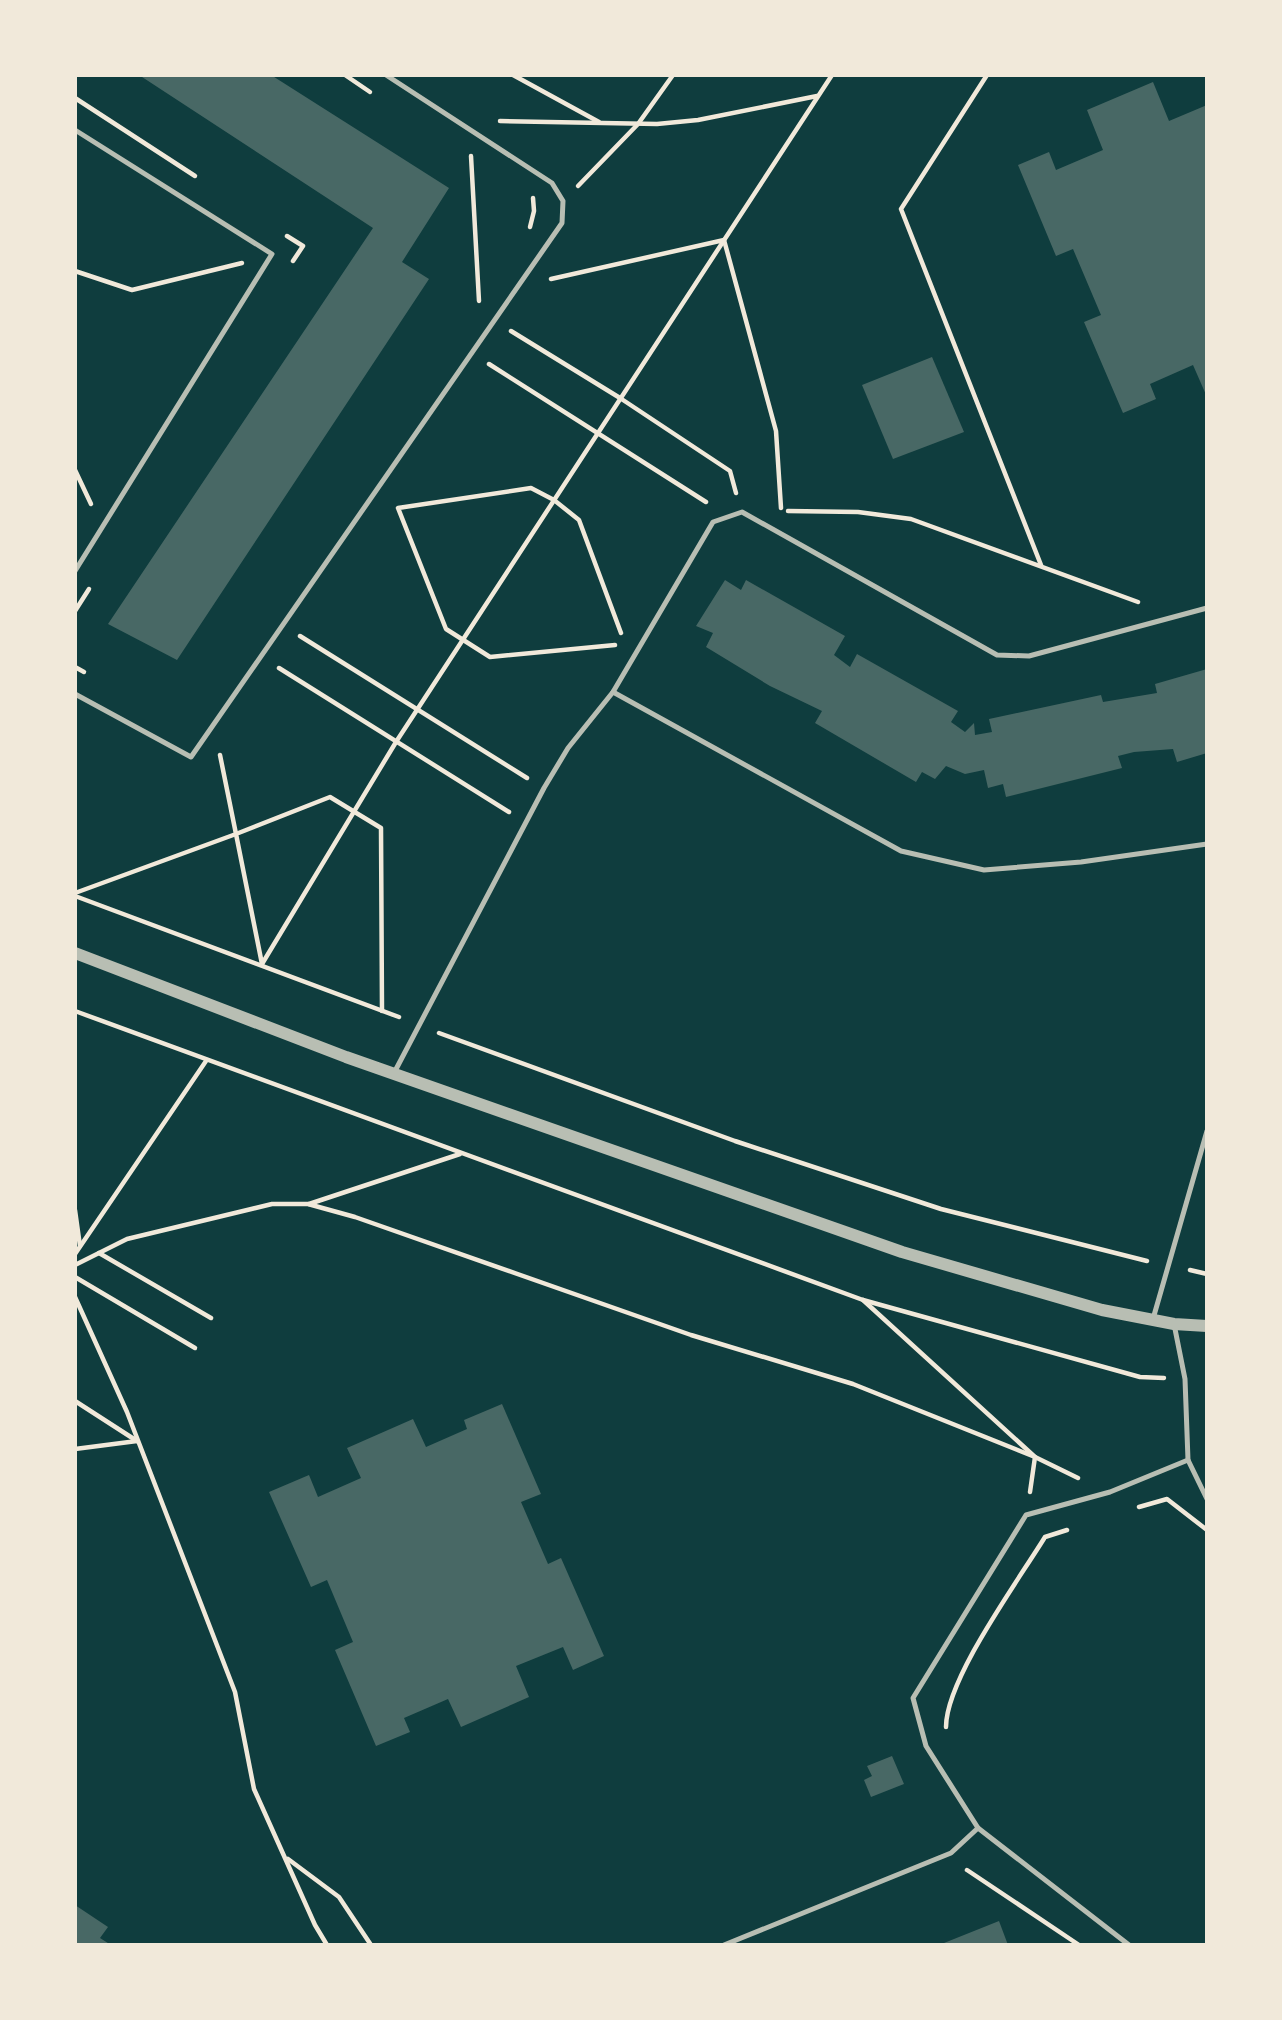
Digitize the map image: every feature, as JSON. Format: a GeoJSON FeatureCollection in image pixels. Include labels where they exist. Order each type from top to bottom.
{"type":"FeatureCollection","features":[{"type":"Feature","properties":{"kind":"street"},"geometry":{"type":"LineString","coordinates":[[75,953],[394,1073],[902,1252],[1102,1310],[1174,1324],[1207,1326]]}},
{"type":"Feature","properties":{"kind":"lane"},"geometry":{"type":"LineString","coordinates":[[75,694],[191,757],[562,223],[562,201],[552,183],[386,75]]}},
{"type":"Feature","properties":{"kind":"lane"},"geometry":{"type":"LineString","coordinates":[[75,130],[272,254],[75,571]]}},
{"type":"Feature","properties":{"kind":"lane"},"geometry":{"type":"LineString","coordinates":[[394,1073],[544,788],[568,748],[613,692],[713,522],[742,512],[997,655],[1029,656],[1207,608]]}},
{"type":"Feature","properties":{"kind":"lane"},"geometry":{"type":"LineString","coordinates":[[613,692],[901,851],[984,870],[1081,862],[1207,844]]}},
{"type":"Feature","properties":{"kind":"lane"},"geometry":{"type":"LineString","coordinates":[[1153,1320],[1207,1130]]}},
{"type":"Feature","properties":{"kind":"lane"},"geometry":{"type":"LineString","coordinates":[[1174,1324],[1185,1379],[1188,1460],[1207,1499]]}},
{"type":"Feature","properties":{"kind":"lane"},"geometry":{"type":"LineString","coordinates":[[1129,1945],[978,1828],[926,1746],[913,1698],[1026,1515],[1110,1492],[1188,1460]]}},
{"type":"Feature","properties":{"kind":"lane"},"geometry":{"type":"LineString","coordinates":[[724,1945],[951,1853],[978,1828]]}},
{"type":"Feature","properties":{"kind":"path"},"geometry":{"type":"LineString","coordinates":[[513,75],[600,123]]}},
{"type":"Feature","properties":{"kind":"path"},"geometry":{"type":"LineString","coordinates":[[529,229],[534,211],[562,201],[638,124],[673,75]]}},
{"type":"Feature","properties":{"kind":"path"},"geometry":{"type":"LineString","coordinates":[[262,964],[396,742],[832,75]]}},
{"type":"Feature","properties":{"kind":"path"},"geometry":{"type":"LineString","coordinates":[[987,75],[901,209],[1041,565]]}},
{"type":"Feature","properties":{"kind":"path"},"geometry":{"type":"LineString","coordinates":[[478,301],[470,157],[495,121],[638,124],[698,120],[818,96]]}},
{"type":"Feature","properties":{"kind":"path"},"geometry":{"type":"LineString","coordinates":[[75,98],[201,179]]}},
{"type":"Feature","properties":{"kind":"path"},"geometry":{"type":"LineString","coordinates":[[280,231],[303,246]]}},
{"type":"Feature","properties":{"kind":"path"},"geometry":{"type":"LineString","coordinates":[[724,240],[776,431],[781,511],[858,512],[911,519],[1158,610],[1164,621]]}},
{"type":"Feature","properties":{"kind":"path"},"geometry":{"type":"LineString","coordinates":[[724,240],[519,286],[488,290],[473,307],[620,398],[730,471],[742,512]]}},
{"type":"Feature","properties":{"kind":"path"},"geometry":{"type":"LineString","coordinates":[[75,271],[132,290],[303,246]]}},
{"type":"Feature","properties":{"kind":"path"},"geometry":{"type":"LineString","coordinates":[[288,270],[303,246]]}},
{"type":"Feature","properties":{"kind":"path"},"geometry":{"type":"LineString","coordinates":[[472,353],[710,505],[724,518]]}},
{"type":"Feature","properties":{"kind":"path"},"geometry":{"type":"LineString","coordinates":[[531,488],[554,500],[579,520],[625,644],[490,657],[446,629],[398,508],[531,488]]}},
{"type":"Feature","properties":{"kind":"path"},"geometry":{"type":"LineString","coordinates":[[75,611],[90,588]]}},
{"type":"Feature","properties":{"kind":"path"},"geometry":{"type":"LineString","coordinates":[[283,625],[416,711],[544,788]]}},
{"type":"Feature","properties":{"kind":"path"},"geometry":{"type":"LineString","coordinates":[[261,656],[525,823]]}},
{"type":"Feature","properties":{"kind":"path"},"geometry":{"type":"LineString","coordinates":[[85,673],[96,679]]}},
{"type":"Feature","properties":{"kind":"path"},"geometry":{"type":"LineString","coordinates":[[206,736],[217,743],[262,964]]}},
{"type":"Feature","properties":{"kind":"path"},"geometry":{"type":"LineString","coordinates":[[75,895],[330,797],[381,828],[382,1011]]}},
{"type":"Feature","properties":{"kind":"path"},"geometry":{"type":"LineString","coordinates":[[75,895],[735,1141],[941,1209],[1207,1274]]}},
{"type":"Feature","properties":{"kind":"path"},"geometry":{"type":"LineString","coordinates":[[75,1011],[863,1300],[1140,1377],[1185,1379]]}},
{"type":"Feature","properties":{"kind":"path"},"geometry":{"type":"LineString","coordinates":[[75,1254],[78,1245],[206,1061]]}},
{"type":"Feature","properties":{"kind":"path"},"geometry":{"type":"LineString","coordinates":[[308,1204],[462,1153]]}},
{"type":"Feature","properties":{"kind":"path"},"geometry":{"type":"LineString","coordinates":[[75,1265],[127,1239],[272,1204],[308,1204],[368,1222],[691,1335],[771,1357],[853,1384],[1035,1457],[1110,1492],[1118,1512],[1167,1499],[1207,1530]]}},
{"type":"Feature","properties":{"kind":"path"},"geometry":{"type":"LineString","coordinates":[[75,1210],[78,1245]]}},
{"type":"Feature","properties":{"kind":"path"},"geometry":{"type":"LineString","coordinates":[[99,1253],[211,1318]]}},
{"type":"Feature","properties":{"kind":"path"},"geometry":{"type":"LineString","coordinates":[[75,1278],[195,1348]]}},
{"type":"Feature","properties":{"kind":"path"},"geometry":{"type":"LineString","coordinates":[[75,1297],[137,1441],[235,1692],[254,1789],[315,1925],[327,1945]]}},
{"type":"Feature","properties":{"kind":"path"},"geometry":{"type":"LineString","coordinates":[[863,1300],[1035,1457]]}},
{"type":"Feature","properties":{"kind":"path"},"geometry":{"type":"LineString","coordinates":[[75,1401],[137,1441]]}},
{"type":"Feature","properties":{"kind":"path"},"geometry":{"type":"LineString","coordinates":[[75,1449],[137,1441]]}},
{"type":"Feature","properties":{"kind":"path"},"geometry":{"type":"LineString","coordinates":[[1035,1457],[1026,1515],[1045,1537]]}},
{"type":"Feature","properties":{"kind":"path"},"geometry":{"type":"LineString","coordinates":[[946,1737],[946,1711],[961,1674],[1045,1537],[1069,1529]]}},
{"type":"Feature","properties":{"kind":"path"},"geometry":{"type":"LineString","coordinates":[[288,1859],[339,1897],[371,1945]]}},
{"type":"Feature","properties":{"kind":"path"},"geometry":{"type":"LineString","coordinates":[[956,1874],[968,1869],[1079,1945]]}},
{"type":"Feature","properties":{"kind":"building"},"geometry":{"type":"Polygon","coordinates":[[[139,75],[271,75],[449,188],[402,262],[429,279],[177,660],[108,624],[373,228],[139,75]]]}},
{"type":"Feature","properties":{"kind":"building"},"geometry":{"type":"Polygon","coordinates":[[[1153,82],[1169,121],[1207,105],[1207,397],[1193,365],[1150,384],[1156,399],[1123,413],[1084,322],[1101,315],[1073,249],[1056,256],[1018,165],[1049,152],[1056,170],[1103,150],[1087,110],[1153,82]]]}},
{"type":"Feature","properties":{"kind":"building"},"geometry":{"type":"Polygon","coordinates":[[[932,357],[964,432],[893,459],[862,385],[932,357]]]}},
{"type":"Feature","properties":{"kind":"building"},"geometry":{"type":"Polygon","coordinates":[[[725,580],[741,590],[746,580],[845,636],[834,655],[850,667],[857,654],[958,711],[951,722],[965,732],[974,723],[975,735],[992,732],[989,719],[1101,695],[1103,702],[1157,693],[1155,684],[1207,669],[1207,753],[1177,762],[1173,749],[1134,752],[1118,756],[1122,768],[1006,797],[1003,784],[988,788],[984,770],[965,774],[946,766],[935,779],[922,772],[916,782],[815,723],[822,711],[770,686],[706,647],[713,633],[696,626],[725,580]]]}},
{"type":"Feature","properties":{"kind":"building"},"geometry":{"type":"Polygon","coordinates":[[[502,1404],[541,1494],[521,1502],[548,1564],[561,1558],[604,1656],[573,1670],[563,1647],[516,1666],[529,1697],[461,1727],[448,1699],[404,1718],[410,1732],[376,1746],[335,1650],[353,1642],[327,1580],[311,1587],[269,1492],[309,1475],[318,1497],[361,1478],[347,1448],[413,1419],[426,1447],[467,1429],[464,1420],[502,1404]]]}},
{"type":"Feature","properties":{"kind":"building"},"geometry":{"type":"Polygon","coordinates":[[[892,1756],[904,1784],[871,1797],[864,1780],[872,1776],[867,1766],[892,1756]]]}},
{"type":"Feature","properties":{"kind":"building"},"geometry":{"type":"Polygon","coordinates":[[[75,1905],[108,1927],[100,1938],[111,1945],[75,1945],[75,1905]]]}},
{"type":"Feature","properties":{"kind":"building"},"geometry":{"type":"Polygon","coordinates":[[[999,1921],[1008,1945],[939,1945],[999,1921]]]}}]}
